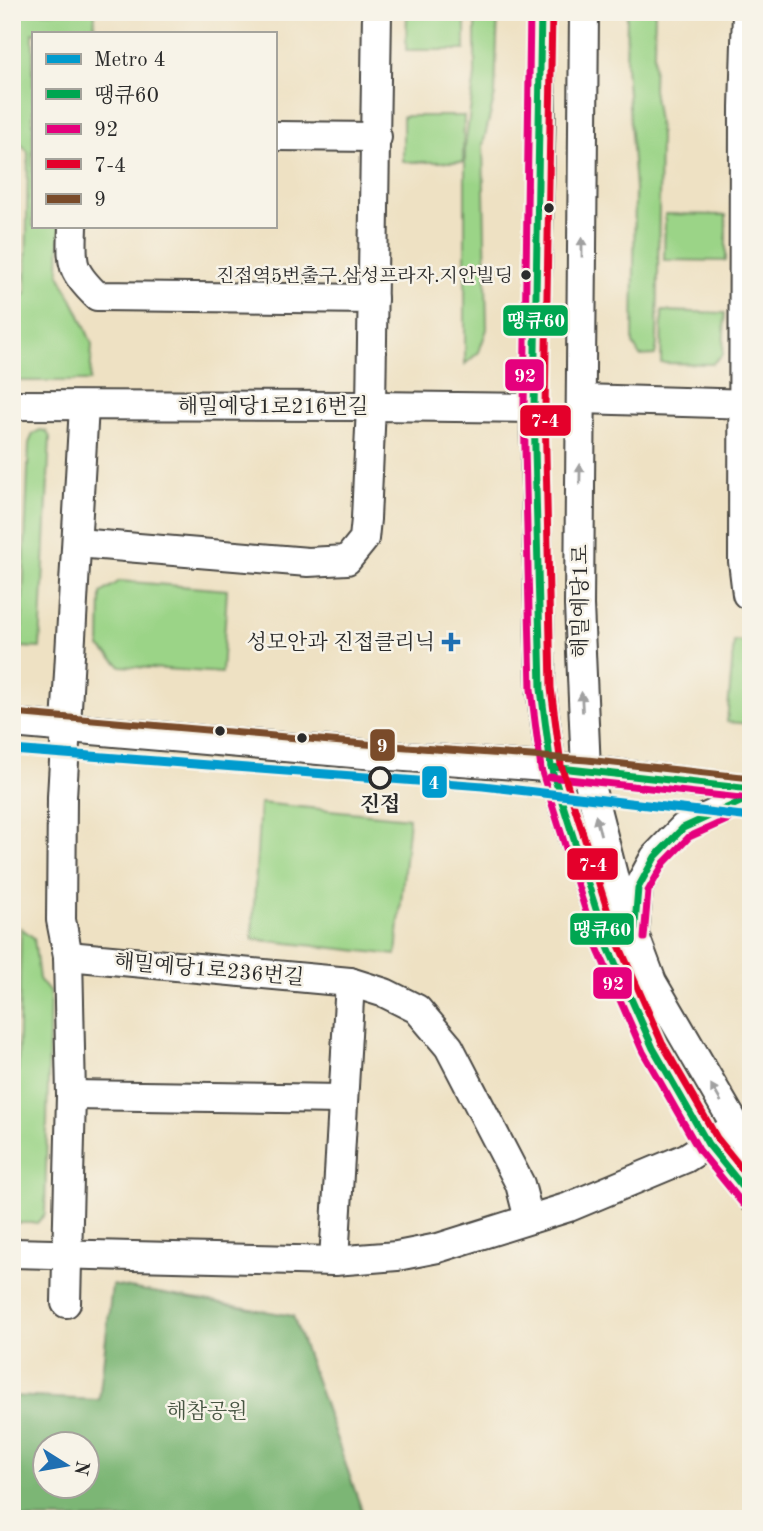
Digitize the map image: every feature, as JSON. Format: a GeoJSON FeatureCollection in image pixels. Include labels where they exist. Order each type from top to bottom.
{"type":"FeatureCollection","features":[{"type":"Feature","properties":{"kind":"street"},"geometry":{"type":"LineString","coordinates":[[77,542],[308,562],[347,560],[364,539],[371,406],[377,12]]}},
{"type":"Feature","properties":{"kind":"street","name":"해밀예당1로"},"geometry":{"type":"LineString","coordinates":[[541,12],[534,408],[541,689],[551,767],[608,947],[653,1048],[708,1144],[751,1197]]}},
{"type":"Feature","properties":{"kind":"street","name":"해밀예당1로"},"geometry":{"type":"LineString","coordinates":[[584,12],[579,605],[586,770],[615,883],[652,982],[743,1123],[751,1152]]}},
{"type":"Feature","properties":{"kind":"street"},"geometry":{"type":"LineString","coordinates":[[747,12],[747,403],[743,561],[747,594],[751,596]]}},
{"type":"Feature","properties":{"kind":"street"},"geometry":{"type":"LineString","coordinates":[[276,136],[377,137]]}},
{"type":"Feature","properties":{"kind":"street"},"geometry":{"type":"LineString","coordinates":[[73,228],[72,263],[81,280],[97,296],[373,299]]}},
{"type":"Feature","properties":{"kind":"street"},"geometry":{"type":"LineString","coordinates":[[581,399],[747,403]]}},
{"type":"Feature","properties":{"kind":"street","name":"해밀예당1로216번길"},"geometry":{"type":"LineString","coordinates":[[12,405],[534,408]]}},
{"type":"Feature","properties":{"kind":"street"},"geometry":{"type":"LineString","coordinates":[[66,1303],[71,1095],[68,956],[61,920],[62,797],[84,407]]}},
{"type":"Feature","properties":{"kind":"street"},"geometry":{"type":"LineString","coordinates":[[12,723],[586,770],[751,789]]}},
{"type":"Feature","properties":{"kind":"street"},"geometry":{"type":"LineString","coordinates":[[634,937],[638,888],[655,857],[683,828],[751,797]]}},
{"type":"Feature","properties":{"kind":"street","name":"해밀예당1로236번길"},"geometry":{"type":"LineString","coordinates":[[68,956],[350,982],[385,993],[417,1009],[449,1047],[520,1184],[529,1219]]}},
{"type":"Feature","properties":{"kind":"street"},"geometry":{"type":"LineString","coordinates":[[334,1261],[350,982]]}},
{"type":"Feature","properties":{"kind":"street"},"geometry":{"type":"LineString","coordinates":[[71,1095],[342,1099]]}},
{"type":"Feature","properties":{"kind":"street"},"geometry":{"type":"LineString","coordinates":[[12,1253],[334,1261],[371,1259],[438,1248],[569,1207],[686,1158],[743,1123]]}},
{"type":"Feature","properties":{"kind":"green space"},"geometry":{"type":"Polygon","coordinates":[[[12,12],[95,12],[94,32],[32,32],[32,228],[60,228],[59,274],[92,344],[90,381],[12,381],[12,304],[26,294],[28,152],[12,133],[12,12]]]}},
{"type":"Feature","properties":{"kind":"green space"},"geometry":{"type":"Polygon","coordinates":[[[407,12],[465,12],[465,50],[406,50],[407,12]]]}},
{"type":"Feature","properties":{"kind":"green space"},"geometry":{"type":"Polygon","coordinates":[[[475,12],[498,12],[495,94],[483,145],[487,329],[479,352],[465,364],[465,147],[475,75],[475,12]]]}},
{"type":"Feature","properties":{"kind":"green space"},"geometry":{"type":"Polygon","coordinates":[[[627,12],[655,12],[653,89],[660,135],[657,344],[655,355],[640,356],[633,344],[635,189],[626,67],[627,12]]]}},
{"type":"Feature","properties":{"kind":"green space"},"geometry":{"type":"Polygon","coordinates":[[[403,116],[464,116],[463,162],[403,162],[403,116]]]}},
{"type":"Feature","properties":{"kind":"green space"},"geometry":{"type":"Polygon","coordinates":[[[665,214],[726,215],[726,261],[664,260],[665,214]]]}},
{"type":"Feature","properties":{"kind":"green space"},"geometry":{"type":"Polygon","coordinates":[[[662,311],[725,313],[723,354],[712,364],[661,363],[662,311]]]}},
{"type":"Feature","properties":{"kind":"green space"},"geometry":{"type":"Polygon","coordinates":[[[40,430],[46,431],[50,437],[40,648],[21,647],[29,443],[33,434],[40,430]]]}},
{"type":"Feature","properties":{"kind":"green space"},"geometry":{"type":"Polygon","coordinates":[[[120,581],[227,590],[222,673],[121,666],[100,647],[101,593],[120,581]]]}},
{"type":"Feature","properties":{"kind":"green space"},"geometry":{"type":"Polygon","coordinates":[[[734,641],[751,643],[751,724],[727,722],[734,641]]]}},
{"type":"Feature","properties":{"kind":"green space"},"geometry":{"type":"Polygon","coordinates":[[[260,803],[409,818],[396,955],[252,939],[260,803]]]}},
{"type":"Feature","properties":{"kind":"green space"},"geometry":{"type":"Polygon","coordinates":[[[21,928],[34,938],[39,979],[50,993],[45,1214],[37,1223],[12,1223],[12,1071],[18,1071],[21,928]]]}},
{"type":"Feature","properties":{"kind":"green space","name":"해참공원"},"geometry":{"type":"Polygon","coordinates":[[[112,1285],[293,1316],[365,1519],[12,1519],[12,1396],[99,1400],[112,1285]]]}},
{"type":"Feature","properties":{"kind":"metro line","name":"4"},"geometry":{"type":"LineString","coordinates":[[12,750],[483,786],[751,817]]}},
{"type":"Feature","properties":{"kind":"transit line","name":"92"},"geometry":{"type":"LineString","coordinates":[[530,12],[524,408],[531,689],[541,769],[598,950],[643,1052],[699,1150],[743,1204]]}},
{"type":"Feature","properties":{"kind":"transit line","name":"땡큐60"},"geometry":{"type":"LineString","coordinates":[[541,12],[534,408],[541,689],[551,767],[608,947],[653,1048],[708,1144],[751,1197]]}},
{"type":"Feature","properties":{"kind":"transit line","name":"7-4"},"geometry":{"type":"LineString","coordinates":[[552,12],[545,408],[551,688],[561,765],[618,943],[662,1043],[717,1138],[751,1180]]}},
{"type":"Feature","properties":{"kind":"transit line","name":"9"},"geometry":{"type":"LineString","coordinates":[[13,713],[365,744],[587,760],[751,778]]}},
{"type":"Feature","properties":{"kind":"transit line","name":"땡큐60"},"geometry":{"type":"LineString","coordinates":[[551,767],[751,789]]}},
{"type":"Feature","properties":{"kind":"transit line","name":"92"},"geometry":{"type":"LineString","coordinates":[[550,777],[750,799]]}},
{"type":"Feature","properties":{"kind":"transit line","name":"땡큐60"},"geometry":{"type":"LineString","coordinates":[[634,937],[638,888],[655,857],[683,828],[751,797]]}},
{"type":"Feature","properties":{"kind":"transit line","name":"92"},"geometry":{"type":"LineString","coordinates":[[644,938],[648,891],[664,863],[689,837],[751,809]]}},
{"type":"Feature","properties":{"kind":"place","name":"진접역5번출구.삼성프라자.지안빌딩"},"geometry":{"type":"Point","coordinates":[526,275]}},
{"type":"Feature","properties":{"kind":"place","name":"성모안과 진접클리닉"},"geometry":{"type":"Point","coordinates":[451,642]}},
{"type":"Feature","properties":{"kind":"place","name":"진접"},"geometry":{"type":"Point","coordinates":[380,778]}}]}
